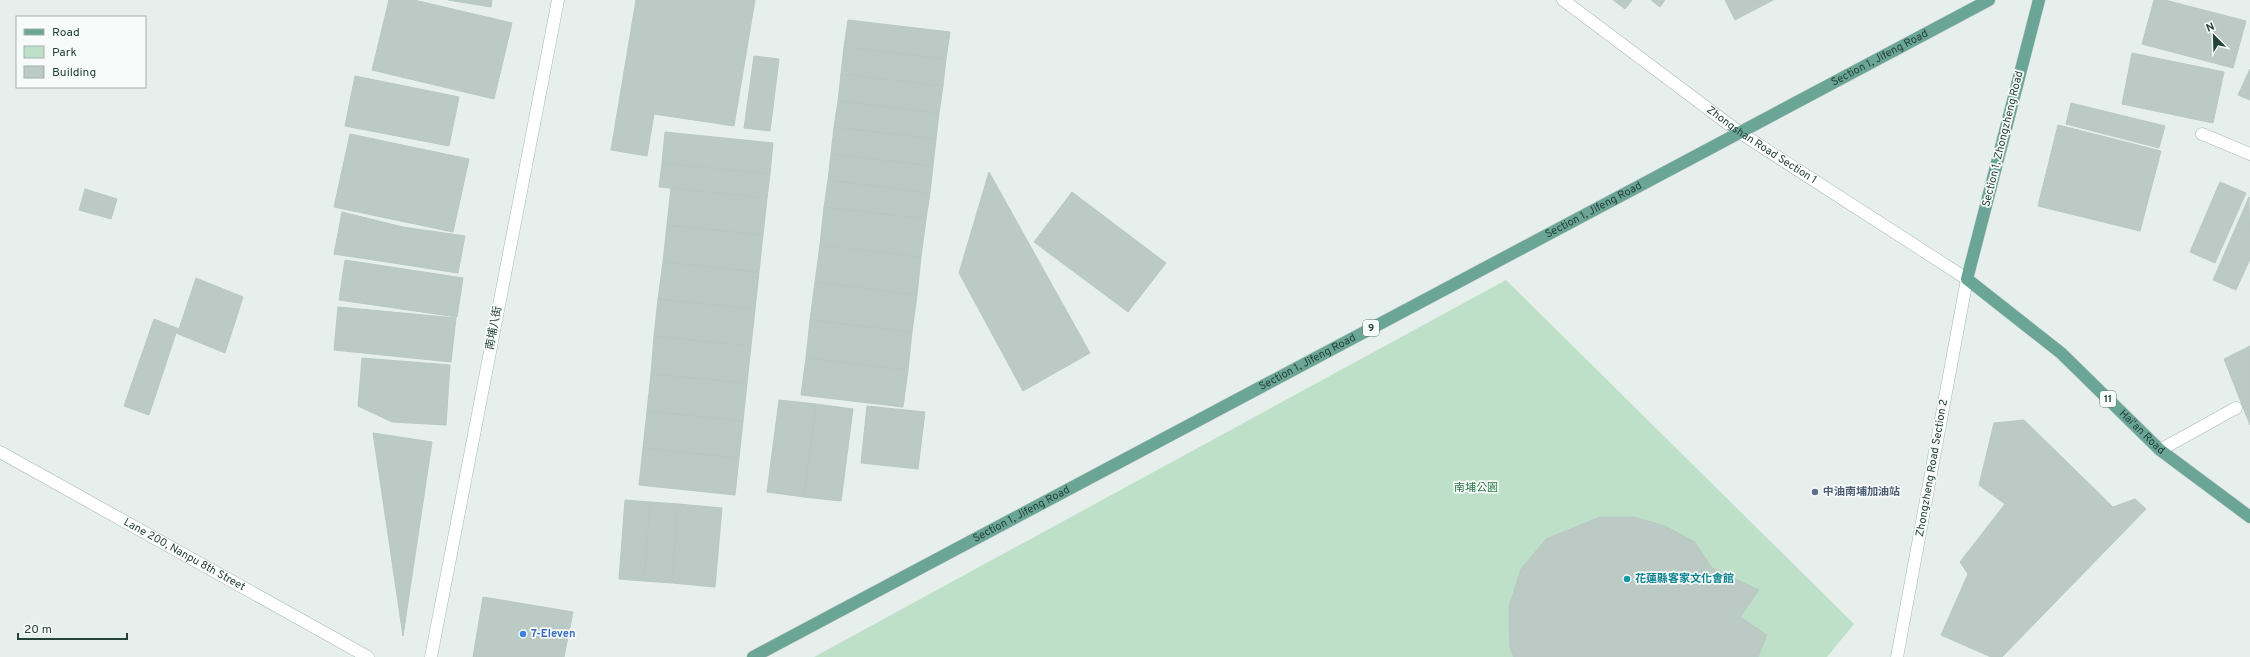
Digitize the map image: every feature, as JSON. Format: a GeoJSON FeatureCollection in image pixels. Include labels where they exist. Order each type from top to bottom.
{"type":"FeatureCollection","features":[{"type":"Feature","properties":{"kind":"main road","name":"Section 1, Jifeng Road"},"geometry":{"type":"LineString","coordinates":[[753,657],[1989,0]]}},
{"type":"Feature","properties":{"kind":"main road","name":"Section 1, Zhongzheng Road"},"geometry":{"type":"LineString","coordinates":[[1967,279],[2039,0]]}},
{"type":"Feature","properties":{"kind":"main road","name":"Hai'an Road"},"geometry":{"type":"LineString","coordinates":[[1967,279],[2061,353],[2160,450],[2250,517]]}},
{"type":"Feature","properties":{"kind":"street","name":"南埔八街"},"geometry":{"type":"LineString","coordinates":[[431,657],[558,0]]}},
{"type":"Feature","properties":{"kind":"street","name":"Zhongshan Road Section 1"},"geometry":{"type":"LineString","coordinates":[[1563,0],[1739,132],[1967,279]]}},
{"type":"Feature","properties":{"kind":"street"},"geometry":{"type":"LineString","coordinates":[[2202,134],[2250,154]]}},
{"type":"Feature","properties":{"kind":"street","name":"Zhongzheng Road Section 2"},"geometry":{"type":"LineString","coordinates":[[1897,657],[1967,279]]}},
{"type":"Feature","properties":{"kind":"street"},"geometry":{"type":"LineString","coordinates":[[2160,450],[2236,408]]}},
{"type":"Feature","properties":{"kind":"street","name":"Lane 200, Nanpu 8th Street"},"geometry":{"type":"LineString","coordinates":[[0,452],[368,657]]}},
{"type":"Feature","properties":{"kind":"green space","name":"南埔公園"},"geometry":{"type":"Polygon","coordinates":[[[1506,280],[1854,624],[1827,657],[814,657],[1506,280]]]}},
{"type":"Feature","properties":{"kind":"building"},"geometry":{"type":"Polygon","coordinates":[[[389,0],[414,0],[512,23],[494,99],[372,70],[389,0]]]}},
{"type":"Feature","properties":{"kind":"building"},"geometry":{"type":"Polygon","coordinates":[[[448,0],[492,0],[491,7],[448,0]]]}},
{"type":"Feature","properties":{"kind":"building"},"geometry":{"type":"Polygon","coordinates":[[[636,0],[755,0],[734,126],[654,114],[647,156],[611,150],[636,0]]]}},
{"type":"Feature","properties":{"kind":"building"},"geometry":{"type":"Polygon","coordinates":[[[1613,0],[1632,0],[1625,9],[1613,0]]]}},
{"type":"Feature","properties":{"kind":"building"},"geometry":{"type":"Polygon","coordinates":[[[1651,0],[1665,0],[1660,7],[1651,0]]]}},
{"type":"Feature","properties":{"kind":"building"},"geometry":{"type":"Polygon","coordinates":[[[1725,0],[1773,0],[1735,20],[1725,0]]]}},
{"type":"Feature","properties":{"kind":"building"},"geometry":{"type":"Polygon","coordinates":[[[2154,0],[2165,0],[2246,21],[2233,68],[2142,44],[2154,0]]]}},
{"type":"Feature","properties":{"kind":"building"},"geometry":{"type":"Polygon","coordinates":[[[848,20],[950,32],[946,59],[844,47],[848,20]]]}},
{"type":"Feature","properties":{"kind":"building"},"geometry":{"type":"Polygon","coordinates":[[[844,47],[946,59],[943,86],[841,74],[844,47]]]}},
{"type":"Feature","properties":{"kind":"building"},"geometry":{"type":"Polygon","coordinates":[[[2132,53],[2224,72],[2213,123],[2122,104],[2132,53]]]}},
{"type":"Feature","properties":{"kind":"building"},"geometry":{"type":"Polygon","coordinates":[[[754,56],[779,59],[770,131],[744,128],[754,56]]]}},
{"type":"Feature","properties":{"kind":"building"},"geometry":{"type":"Polygon","coordinates":[[[2250,69],[2250,100],[2238,95],[2250,69]]]}},
{"type":"Feature","properties":{"kind":"building"},"geometry":{"type":"Polygon","coordinates":[[[841,74],[943,86],[939,113],[838,101],[841,74]]]}},
{"type":"Feature","properties":{"kind":"building"},"geometry":{"type":"Polygon","coordinates":[[[355,76],[459,97],[449,146],[345,126],[355,76]]]}},
{"type":"Feature","properties":{"kind":"building"},"geometry":{"type":"Polygon","coordinates":[[[838,101],[939,113],[936,139],[834,127],[838,101]]]}},
{"type":"Feature","properties":{"kind":"building"},"geometry":{"type":"Polygon","coordinates":[[[2071,103],[2165,126],[2159,148],[2066,124],[2071,103]]]}},
{"type":"Feature","properties":{"kind":"building"},"geometry":{"type":"Polygon","coordinates":[[[2058,125],[2161,151],[2140,231],[2038,206],[2058,125]]]}},
{"type":"Feature","properties":{"kind":"building"},"geometry":{"type":"Polygon","coordinates":[[[834,127],[936,139],[933,166],[831,154],[834,127]]]}},
{"type":"Feature","properties":{"kind":"building"},"geometry":{"type":"Polygon","coordinates":[[[665,132],[773,143],[770,174],[662,163],[665,132]]]}},
{"type":"Feature","properties":{"kind":"building"},"geometry":{"type":"Polygon","coordinates":[[[350,134],[469,159],[453,232],[334,207],[350,134]]]}},
{"type":"Feature","properties":{"kind":"building"},"geometry":{"type":"Polygon","coordinates":[[[831,154],[933,166],[930,193],[828,180],[831,154]]]}},
{"type":"Feature","properties":{"kind":"building"},"geometry":{"type":"Polygon","coordinates":[[[662,163],[770,174],[767,198],[659,187],[662,163]]]}},
{"type":"Feature","properties":{"kind":"building"},"geometry":{"type":"Polygon","coordinates":[[[989,172],[1090,353],[1023,391],[959,273],[989,172]]]}},
{"type":"Feature","properties":{"kind":"building"},"geometry":{"type":"Polygon","coordinates":[[[828,180],[930,193],[926,219],[824,207],[828,180]]]}},
{"type":"Feature","properties":{"kind":"building"},"geometry":{"type":"Polygon","coordinates":[[[2220,182],[2246,193],[2215,263],[2190,252],[2220,182]]]}},
{"type":"Feature","properties":{"kind":"building"},"geometry":{"type":"Polygon","coordinates":[[[671,188],[767,198],[763,235],[667,225],[671,188]]]}},
{"type":"Feature","properties":{"kind":"building"},"geometry":{"type":"Polygon","coordinates":[[[85,189],[117,199],[111,219],[79,210],[85,189]]]}},
{"type":"Feature","properties":{"kind":"building"},"geometry":{"type":"Polygon","coordinates":[[[1072,192],[1166,263],[1128,312],[1034,242],[1072,192]]]}},
{"type":"Feature","properties":{"kind":"building"},"geometry":{"type":"Polygon","coordinates":[[[2249,197],[2250,259],[2236,290],[2213,280],[2249,197]]]}},
{"type":"Feature","properties":{"kind":"building"},"geometry":{"type":"Polygon","coordinates":[[[824,207],[926,219],[921,257],[820,245],[824,207]]]}},
{"type":"Feature","properties":{"kind":"building"},"geometry":{"type":"Polygon","coordinates":[[[342,212],[403,227],[465,236],[458,273],[334,254],[342,212]]]}},
{"type":"Feature","properties":{"kind":"building"},"geometry":{"type":"Polygon","coordinates":[[[667,225],[763,235],[759,272],[663,262],[667,225]]]}},
{"type":"Feature","properties":{"kind":"building"},"geometry":{"type":"Polygon","coordinates":[[[820,245],[921,257],[917,295],[815,282],[820,245]]]}},
{"type":"Feature","properties":{"kind":"building"},"geometry":{"type":"Polygon","coordinates":[[[345,260],[463,278],[457,317],[339,300],[345,260]]]}},
{"type":"Feature","properties":{"kind":"building"},"geometry":{"type":"Polygon","coordinates":[[[663,262],[759,272],[755,309],[658,299],[663,262]]]}},
{"type":"Feature","properties":{"kind":"building"},"geometry":{"type":"Polygon","coordinates":[[[196,278],[243,297],[225,353],[176,333],[149,415],[124,406],[154,319],[179,329],[196,278]]]}},
{"type":"Feature","properties":{"kind":"building"},"geometry":{"type":"Polygon","coordinates":[[[815,282],[917,295],[912,332],[810,320],[815,282]]]}},
{"type":"Feature","properties":{"kind":"building"},"geometry":{"type":"Polygon","coordinates":[[[658,299],[755,309],[751,346],[654,336],[658,299]]]}},
{"type":"Feature","properties":{"kind":"building"},"geometry":{"type":"Polygon","coordinates":[[[338,307],[456,318],[451,362],[334,350],[338,307]]]}},
{"type":"Feature","properties":{"kind":"building"},"geometry":{"type":"Polygon","coordinates":[[[810,320],[912,332],[908,370],[806,358],[810,320]]]}},
{"type":"Feature","properties":{"kind":"building"},"geometry":{"type":"Polygon","coordinates":[[[654,336],[751,346],[747,383],[651,374],[654,336]]]}},
{"type":"Feature","properties":{"kind":"building"},"geometry":{"type":"Polygon","coordinates":[[[2250,346],[2250,425],[2224,359],[2250,346]]]}},
{"type":"Feature","properties":{"kind":"building"},"geometry":{"type":"Polygon","coordinates":[[[362,358],[450,365],[446,425],[392,422],[358,406],[362,358]]]}},
{"type":"Feature","properties":{"kind":"building"},"geometry":{"type":"Polygon","coordinates":[[[806,358],[908,370],[903,407],[801,395],[806,358]]]}},
{"type":"Feature","properties":{"kind":"building"},"geometry":{"type":"Polygon","coordinates":[[[651,374],[747,383],[743,421],[647,411],[651,374]]]}},
{"type":"Feature","properties":{"kind":"building"},"geometry":{"type":"Polygon","coordinates":[[[779,400],[816,404],[804,497],[767,492],[779,400]]]}},
{"type":"Feature","properties":{"kind":"building"},"geometry":{"type":"Polygon","coordinates":[[[816,404],[853,409],[841,501],[804,497],[816,404]]]}},
{"type":"Feature","properties":{"kind":"building"},"geometry":{"type":"Polygon","coordinates":[[[867,406],[925,412],[918,469],[861,463],[867,406]]]}},
{"type":"Feature","properties":{"kind":"building"},"geometry":{"type":"Polygon","coordinates":[[[647,411],[743,421],[739,458],[643,448],[647,411]]]}},
{"type":"Feature","properties":{"kind":"building"},"geometry":{"type":"Polygon","coordinates":[[[2024,420],[2113,507],[2135,499],[2146,509],[2002,657],[1991,657],[1941,635],[1968,574],[1960,562],[2005,504],[1979,485],[1994,423],[2024,420]]]}},
{"type":"Feature","properties":{"kind":"building"},"geometry":{"type":"Polygon","coordinates":[[[373,433],[432,442],[403,636],[373,433]]]}},
{"type":"Feature","properties":{"kind":"building"},"geometry":{"type":"Polygon","coordinates":[[[643,448],[739,458],[735,495],[639,485],[643,448]]]}},
{"type":"Feature","properties":{"kind":"building"},"geometry":{"type":"Polygon","coordinates":[[[625,500],[650,502],[644,581],[619,579],[625,500]]]}},
{"type":"Feature","properties":{"kind":"building"},"geometry":{"type":"Polygon","coordinates":[[[650,502],[678,504],[672,583],[644,581],[650,502]]]}},
{"type":"Feature","properties":{"kind":"building"},"geometry":{"type":"Polygon","coordinates":[[[678,504],[722,508],[715,587],[672,583],[678,504]]]}},
{"type":"Feature","properties":{"kind":"building","name":"花蓮縣客家文化會館"},"geometry":{"type":"Polygon","coordinates":[[[1600,517],[1634,517],[1665,526],[1695,542],[1712,568],[1759,590],[1740,617],[1767,635],[1758,657],[1514,657],[1510,648],[1509,607],[1521,569],[1546,539],[1600,517]]]}},
{"type":"Feature","properties":{"kind":"building","name":"7-Eleven"},"geometry":{"type":"Polygon","coordinates":[[[483,597],[573,612],[564,657],[473,657],[483,597]]]}},
{"type":"Feature","properties":{"kind":"place","name":"中油南埔加油站"},"geometry":{"type":"Point","coordinates":[1815,492]}},
{"type":"Feature","properties":{"kind":"place","name":"花蓮縣客家文化會館"},"geometry":{"type":"Point","coordinates":[1627,579]}},
{"type":"Feature","properties":{"kind":"place","name":"7-Eleven"},"geometry":{"type":"Point","coordinates":[523,634]}}]}
